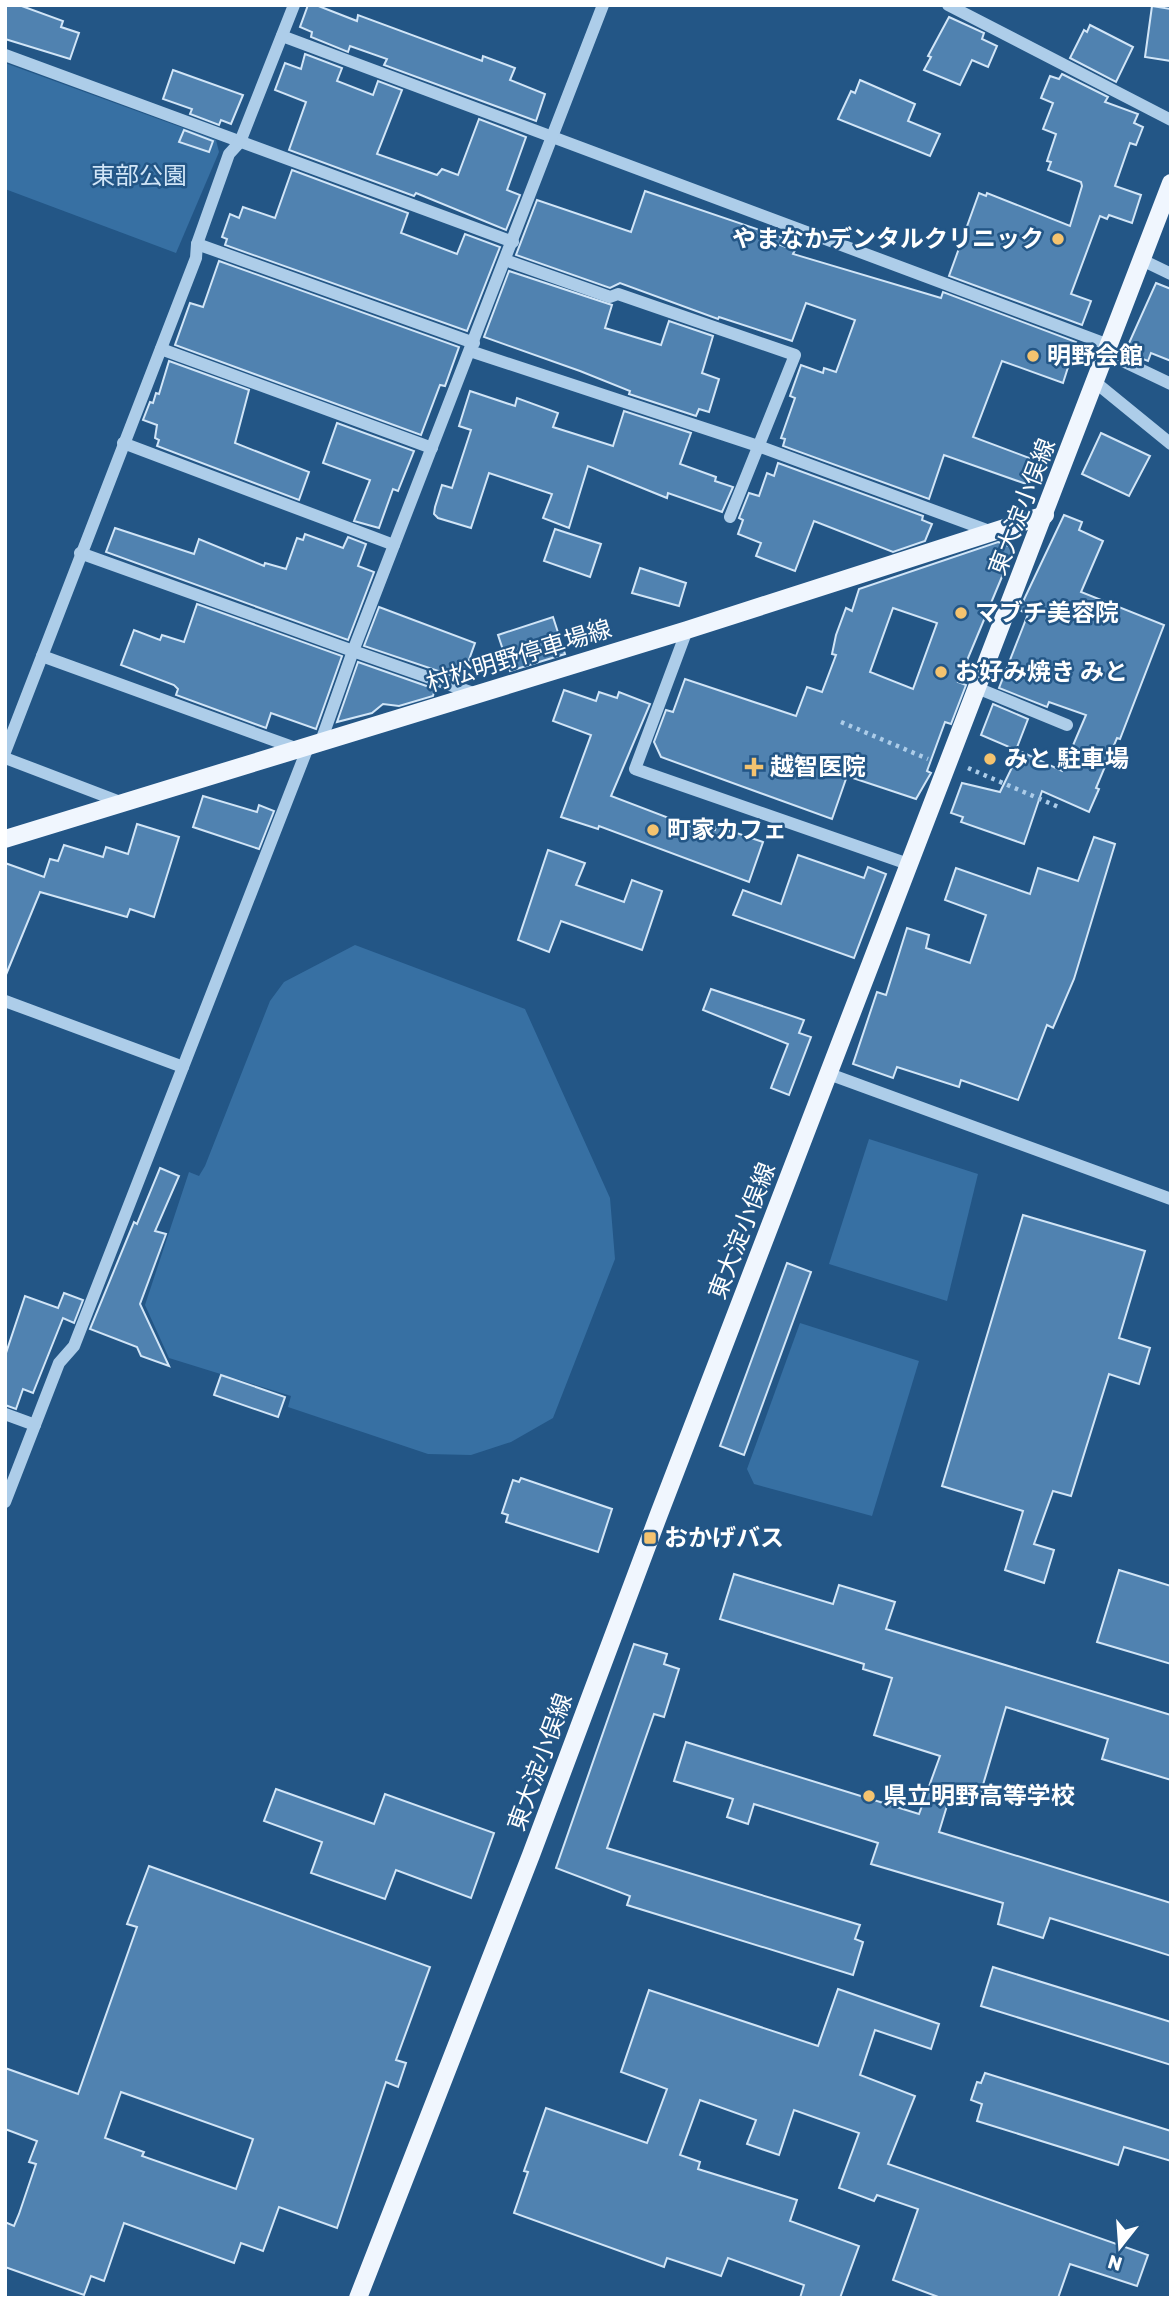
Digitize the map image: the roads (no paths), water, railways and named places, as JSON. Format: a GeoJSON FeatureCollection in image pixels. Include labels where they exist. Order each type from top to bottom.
{"type":"FeatureCollection","features":[{"type":"Feature","properties":{"kind":"main road","name":"東大淀小俣線"},"geometry":{"type":"LineString","coordinates":[[358,2298],[531,1855],[1171,183]]}},
{"type":"Feature","properties":{"kind":"main road","name":"村松明野停車場線"},"geometry":{"type":"LineString","coordinates":[[5,839],[687,630],[1045,515]]}},
{"type":"Feature","properties":{"kind":"street"},"geometry":{"type":"LineString","coordinates":[[5,752],[196,258],[197,244],[229,154],[240,142],[293,5]]}},
{"type":"Feature","properties":{"kind":"street"},"geometry":{"type":"LineString","coordinates":[[5,1502],[59,1363],[74,1346],[309,747],[353,651],[603,5]]}},
{"type":"Feature","properties":{"kind":"street"},"geometry":{"type":"LineString","coordinates":[[948,5],[1171,120]]}},
{"type":"Feature","properties":{"kind":"street"},"geometry":{"type":"LineString","coordinates":[[282,36],[1108,349],[1171,384]]}},
{"type":"Feature","properties":{"kind":"street"},"geometry":{"type":"LineString","coordinates":[[5,55],[513,242]]}},
{"type":"Feature","properties":{"kind":"street"},"geometry":{"type":"LineString","coordinates":[[197,244],[472,347],[758,446],[993,532]]}},
{"type":"Feature","properties":{"kind":"street"},"geometry":{"type":"LineString","coordinates":[[506,260],[610,297],[618,294],[795,355],[730,517]]}},
{"type":"Feature","properties":{"kind":"street"},"geometry":{"type":"LineString","coordinates":[[1142,260],[1171,274]]}},
{"type":"Feature","properties":{"kind":"street"},"geometry":{"type":"LineString","coordinates":[[161,349],[432,447]]}},
{"type":"Feature","properties":{"kind":"street"},"geometry":{"type":"LineString","coordinates":[[1095,382],[1171,443]]}},
{"type":"Feature","properties":{"kind":"street"},"geometry":{"type":"LineString","coordinates":[[124,443],[394,545]]}},
{"type":"Feature","properties":{"kind":"street"},"geometry":{"type":"LineString","coordinates":[[80,553],[477,694]]}},
{"type":"Feature","properties":{"kind":"street"},"geometry":{"type":"LineString","coordinates":[[687,630],[635,769],[911,865]]}},
{"type":"Feature","properties":{"kind":"street"},"geometry":{"type":"LineString","coordinates":[[42,656],[309,747]]}},
{"type":"Feature","properties":{"kind":"street"},"geometry":{"type":"LineString","coordinates":[[977,688],[1067,724]]}},
{"type":"Feature","properties":{"kind":"street"},"geometry":{"type":"LineString","coordinates":[[5,758],[124,803]]}},
{"type":"Feature","properties":{"kind":"street"},"geometry":{"type":"LineString","coordinates":[[5,1001],[183,1068]]}},
{"type":"Feature","properties":{"kind":"street"},"geometry":{"type":"LineString","coordinates":[[829,1074],[1171,1199]]}},
{"type":"Feature","properties":{"kind":"street"},"geometry":{"type":"LineString","coordinates":[[5,1414],[35,1425]]}},
{"type":"Feature","properties":{"kind":"place","name":"やまなかデンタルクリニック"},"geometry":{"type":"Point","coordinates":[1058,239]}},
{"type":"Feature","properties":{"kind":"place","name":"明野会館"},"geometry":{"type":"Point","coordinates":[1033,356]}},
{"type":"Feature","properties":{"kind":"place","name":"マブチ美容院"},"geometry":{"type":"Point","coordinates":[961,613]}},
{"type":"Feature","properties":{"kind":"place","name":"お好み焼き みと"},"geometry":{"type":"Point","coordinates":[941,672]}},
{"type":"Feature","properties":{"kind":"place","name":"みと 駐車場"},"geometry":{"type":"Point","coordinates":[990,759]}},
{"type":"Feature","properties":{"kind":"place","name":"越智医院"},"geometry":{"type":"Point","coordinates":[754,767]}},
{"type":"Feature","properties":{"kind":"place","name":"町家カフェ"},"geometry":{"type":"Point","coordinates":[653,830]}},
{"type":"Feature","properties":{"kind":"place","name":"おかげバス"},"geometry":{"type":"Point","coordinates":[650,1538]}},
{"type":"Feature","properties":{"kind":"place","name":"県立明野高等学校"},"geometry":{"type":"Point","coordinates":[869,1796]}},
{"type":"Feature","properties":{"kind":"park label","name":"東部公園"},"geometry":{"type":"Point","coordinates":[139,176]}}]}
